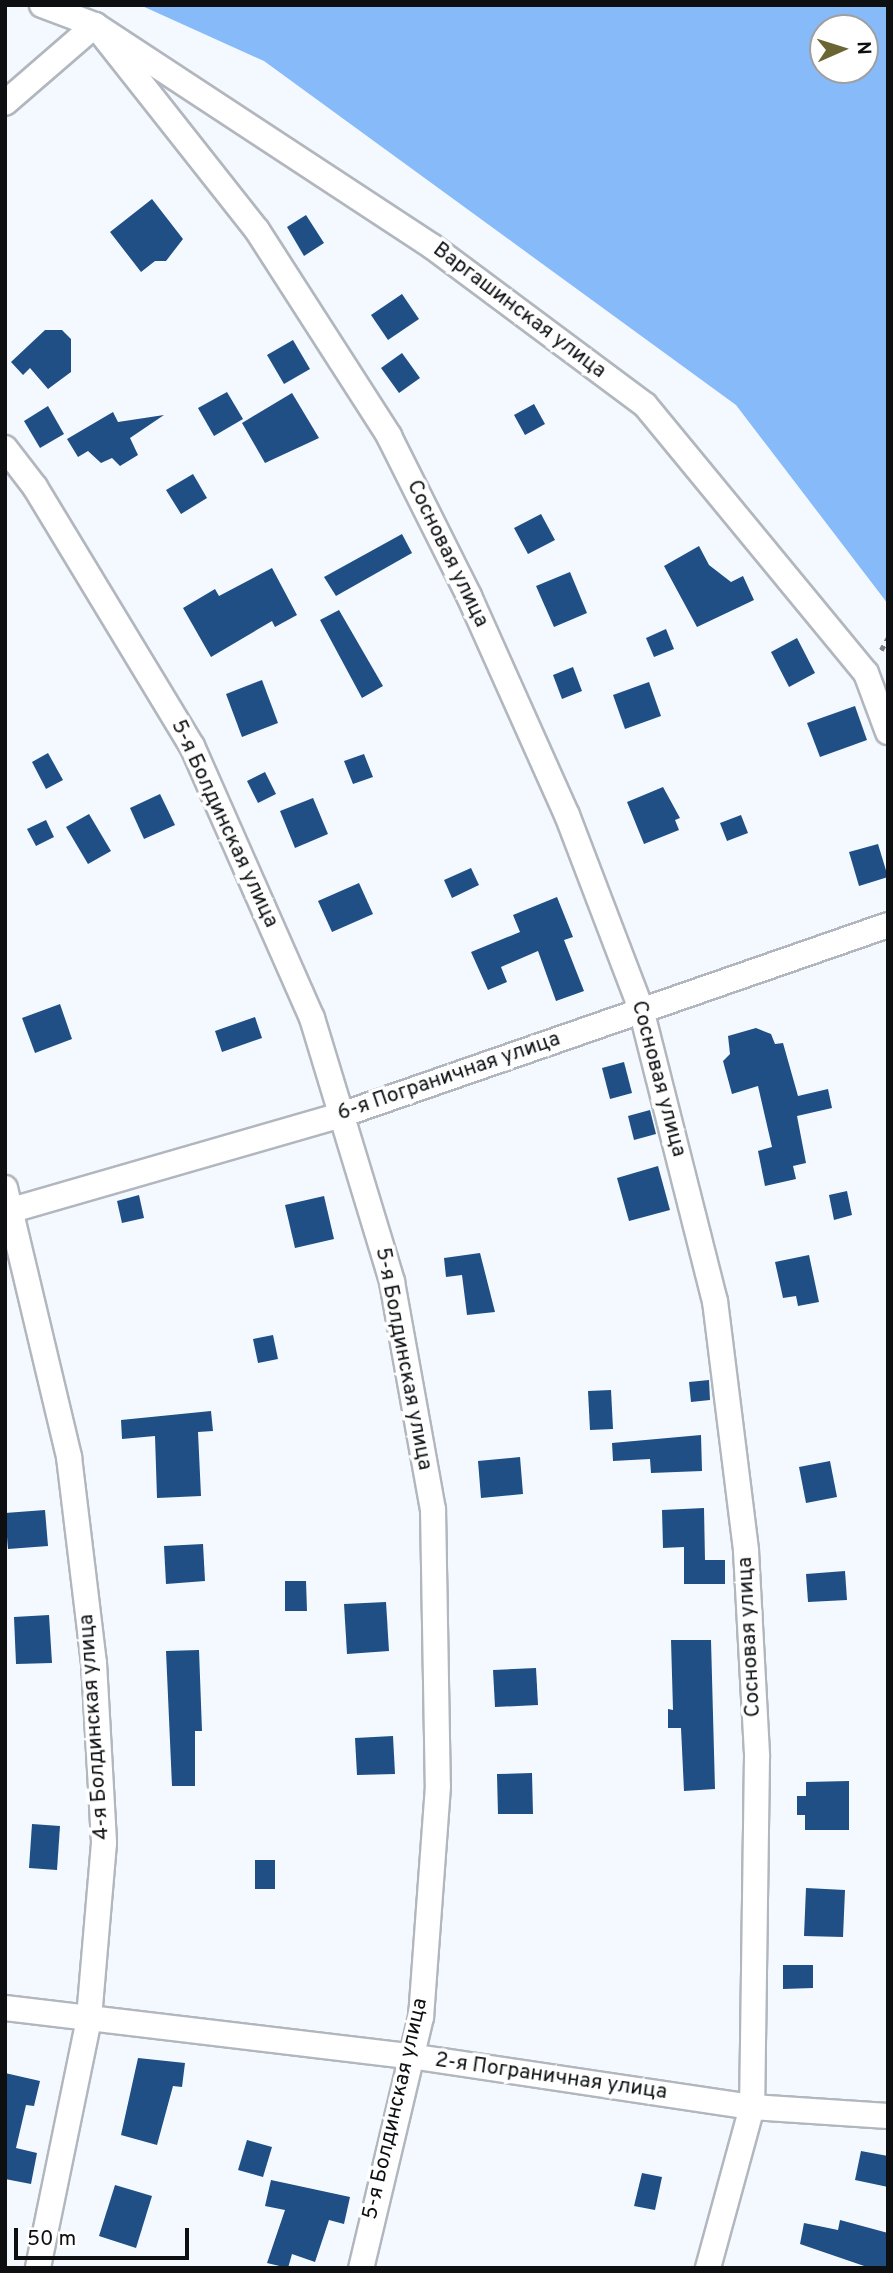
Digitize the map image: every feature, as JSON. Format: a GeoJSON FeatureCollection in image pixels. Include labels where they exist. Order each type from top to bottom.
{"type":"FeatureCollection","features":[{"type":"Feature","properties":{"kind":"street","name":"Варгашинская улица"},"geometry":{"type":"LineString","coordinates":[[42,5],[95,25],[433,247],[645,405],[866,673],[888,732]]}},
{"type":"Feature","properties":{"kind":"street"},"geometry":{"type":"LineString","coordinates":[[5,103],[95,25]]}},
{"type":"Feature","properties":{"kind":"street","name":"Сосновая улица"},"geometry":{"type":"LineString","coordinates":[[95,25],[257,230],[389,436],[469,596],[566,815],[641,1009],[715,1301],[746,1551],[757,1758],[752,2107],[708,2268]]}},
{"type":"Feature","properties":{"kind":"street","name":"5-я Болдинская улица"},"geometry":{"type":"LineString","coordinates":[[5,448],[35,487],[192,746],[312,1018],[392,1282],[433,1509],[438,1786],[421,2017],[361,2268]]}},
{"type":"Feature","properties":{"kind":"street","name":"6-я Пограничная улица"},"geometry":{"type":"LineString","coordinates":[[8,1203],[341,1115],[888,925]]}},
{"type":"Feature","properties":{"kind":"street","name":"4-я Болдинская улица"},"geometry":{"type":"LineString","coordinates":[[8,1203],[69,1457],[94,1663],[104,1843],[89,2020],[38,2268]]}},
{"type":"Feature","properties":{"kind":"street","name":"2-я Пограничная улица"},"geometry":{"type":"LineString","coordinates":[[5,2008],[410,2056],[752,2107],[888,2116]]}},
{"type":"Feature","properties":{"kind":"path"},"geometry":{"type":"LineString","coordinates":[[881,650],[888,638]]}},
{"type":"Feature","properties":{"kind":"shaded area"},"geometry":{"type":"Polygon","coordinates":[[[140,5],[888,5],[888,604],[736,405],[264,61],[140,5]]]}},
{"type":"Feature","properties":{"kind":"building"},"geometry":{"type":"Polygon","coordinates":[[[152,199],[183,239],[166,261],[155,261],[141,272],[110,232],[152,199]]]}},
{"type":"Feature","properties":{"kind":"building"},"geometry":{"type":"Polygon","coordinates":[[[306,215],[324,243],[304,256],[287,227],[306,215]]]}},
{"type":"Feature","properties":{"kind":"building"},"geometry":{"type":"Polygon","coordinates":[[[402,294],[419,319],[388,340],[371,315],[402,294]]]}},
{"type":"Feature","properties":{"kind":"building"},"geometry":{"type":"Polygon","coordinates":[[[45,330],[62,330],[71,339],[71,372],[48,389],[30,368],[23,375],[11,362],[45,330]]]}},
{"type":"Feature","properties":{"kind":"building"},"geometry":{"type":"Polygon","coordinates":[[[293,340],[310,369],[284,384],[267,355],[293,340]]]}},
{"type":"Feature","properties":{"kind":"building"},"geometry":{"type":"Polygon","coordinates":[[[402,353],[420,378],[399,393],[381,368],[402,353]]]}},
{"type":"Feature","properties":{"kind":"building"},"geometry":{"type":"Polygon","coordinates":[[[227,392],[243,419],[214,436],[198,408],[227,392]]]}},
{"type":"Feature","properties":{"kind":"building"},"geometry":{"type":"Polygon","coordinates":[[[292,393],[319,438],[265,463],[242,423],[292,393]]]}},
{"type":"Feature","properties":{"kind":"building"},"geometry":{"type":"Polygon","coordinates":[[[534,404],[545,424],[525,435],[514,415],[534,404]]]}},
{"type":"Feature","properties":{"kind":"building"},"geometry":{"type":"Polygon","coordinates":[[[48,406],[64,434],[40,448],[24,421],[48,406]]]}},
{"type":"Feature","properties":{"kind":"building"},"geometry":{"type":"Polygon","coordinates":[[[113,412],[118,422],[164,415],[130,438],[138,455],[120,466],[112,458],[101,463],[88,451],[78,457],[67,439],[113,412]]]}},
{"type":"Feature","properties":{"kind":"building"},"geometry":{"type":"Polygon","coordinates":[[[193,474],[207,498],[181,514],[166,490],[193,474]]]}},
{"type":"Feature","properties":{"kind":"building"},"geometry":{"type":"Polygon","coordinates":[[[541,514],[555,540],[528,554],[514,528],[541,514]]]}},
{"type":"Feature","properties":{"kind":"building"},"geometry":{"type":"Polygon","coordinates":[[[402,534],[412,553],[336,596],[324,577],[402,534]]]}},
{"type":"Feature","properties":{"kind":"building"},"geometry":{"type":"Polygon","coordinates":[[[699,546],[709,565],[731,582],[743,576],[754,600],[697,627],[664,566],[699,546]]]}},
{"type":"Feature","properties":{"kind":"building"},"geometry":{"type":"Polygon","coordinates":[[[272,568],[297,615],[275,627],[272,621],[211,657],[183,608],[215,589],[219,596],[272,568]]]}},
{"type":"Feature","properties":{"kind":"building"},"geometry":{"type":"Polygon","coordinates":[[[570,572],[587,613],[554,627],[536,586],[570,572]]]}},
{"type":"Feature","properties":{"kind":"building"},"geometry":{"type":"Polygon","coordinates":[[[339,610],[383,686],[362,698],[320,620],[339,610]]]}},
{"type":"Feature","properties":{"kind":"building"},"geometry":{"type":"Polygon","coordinates":[[[666,629],[674,649],[654,657],[646,638],[666,629]]]}},
{"type":"Feature","properties":{"kind":"building"},"geometry":{"type":"Polygon","coordinates":[[[797,638],[815,673],[789,687],[771,652],[797,638]]]}},
{"type":"Feature","properties":{"kind":"building"},"geometry":{"type":"Polygon","coordinates":[[[573,667],[582,691],[562,699],[553,675],[573,667]]]}},
{"type":"Feature","properties":{"kind":"building"},"geometry":{"type":"Polygon","coordinates":[[[262,680],[278,723],[242,737],[226,694],[262,680]]]}},
{"type":"Feature","properties":{"kind":"building"},"geometry":{"type":"Polygon","coordinates":[[[649,682],[661,716],[625,729],[613,695],[649,682]]]}},
{"type":"Feature","properties":{"kind":"building"},"geometry":{"type":"Polygon","coordinates":[[[855,706],[867,740],[820,757],[807,723],[855,706]]]}},
{"type":"Feature","properties":{"kind":"building"},"geometry":{"type":"Polygon","coordinates":[[[48,753],[63,780],[46,789],[32,762],[48,753]]]}},
{"type":"Feature","properties":{"kind":"building"},"geometry":{"type":"Polygon","coordinates":[[[364,754],[373,777],[353,784],[344,761],[364,754]]]}},
{"type":"Feature","properties":{"kind":"building"},"geometry":{"type":"Polygon","coordinates":[[[265,772],[276,794],[258,803],[247,781],[265,772]]]}},
{"type":"Feature","properties":{"kind":"building"},"geometry":{"type":"Polygon","coordinates":[[[663,787],[680,818],[675,820],[679,830],[644,844],[627,802],[663,787]]]}},
{"type":"Feature","properties":{"kind":"building"},"geometry":{"type":"Polygon","coordinates":[[[160,794],[175,825],[144,839],[130,808],[160,794]]]}},
{"type":"Feature","properties":{"kind":"building"},"geometry":{"type":"Polygon","coordinates":[[[313,798],[328,834],[295,848],[280,811],[313,798]]]}},
{"type":"Feature","properties":{"kind":"building"},"geometry":{"type":"Polygon","coordinates":[[[89,814],[111,851],[88,864],[66,827],[89,814]]]}},
{"type":"Feature","properties":{"kind":"building"},"geometry":{"type":"Polygon","coordinates":[[[741,815],[748,833],[727,841],[720,823],[741,815]]]}},
{"type":"Feature","properties":{"kind":"building"},"geometry":{"type":"Polygon","coordinates":[[[46,820],[54,837],[36,846],[27,829],[46,820]]]}},
{"type":"Feature","properties":{"kind":"building"},"geometry":{"type":"Polygon","coordinates":[[[878,844],[888,877],[859,886],[849,852],[878,844]]]}},
{"type":"Feature","properties":{"kind":"building"},"geometry":{"type":"Polygon","coordinates":[[[471,868],[479,885],[452,898],[444,880],[471,868]]]}},
{"type":"Feature","properties":{"kind":"building"},"geometry":{"type":"Polygon","coordinates":[[[359,883],[373,914],[332,932],[318,901],[359,883]]]}},
{"type":"Feature","properties":{"kind":"building"},"geometry":{"type":"Polygon","coordinates":[[[557,897],[573,937],[564,940],[584,991],[556,1001],[538,951],[501,967],[507,982],[488,990],[471,952],[520,932],[513,915],[557,897]]]}},
{"type":"Feature","properties":{"kind":"building"},"geometry":{"type":"Polygon","coordinates":[[[60,1004],[72,1039],[35,1053],[22,1018],[60,1004]]]}},
{"type":"Feature","properties":{"kind":"building"},"geometry":{"type":"Polygon","coordinates":[[[255,1017],[262,1038],[222,1052],[215,1031],[255,1017]]]}},
{"type":"Feature","properties":{"kind":"building"},"geometry":{"type":"Polygon","coordinates":[[[756,1028],[771,1034],[775,1044],[783,1043],[798,1096],[828,1089],[832,1108],[797,1116],[806,1163],[793,1166],[796,1179],[765,1186],[758,1151],[772,1147],[758,1086],[732,1094],[723,1061],[730,1054],[728,1036],[756,1028]]]}},
{"type":"Feature","properties":{"kind":"building"},"geometry":{"type":"Polygon","coordinates":[[[624,1062],[632,1093],[610,1099],[602,1068],[624,1062]]]}},
{"type":"Feature","properties":{"kind":"building"},"geometry":{"type":"Polygon","coordinates":[[[650,1110],[656,1134],[634,1140],[628,1116],[650,1110]]]}},
{"type":"Feature","properties":{"kind":"building"},"geometry":{"type":"Polygon","coordinates":[[[658,1166],[670,1210],[629,1221],[617,1178],[658,1166]]]}},
{"type":"Feature","properties":{"kind":"building"},"geometry":{"type":"Polygon","coordinates":[[[847,1191],[852,1215],[834,1220],[829,1195],[847,1191]]]}},
{"type":"Feature","properties":{"kind":"building"},"geometry":{"type":"Polygon","coordinates":[[[139,1195],[144,1218],[122,1223],[117,1201],[139,1195]]]}},
{"type":"Feature","properties":{"kind":"building"},"geometry":{"type":"Polygon","coordinates":[[[324,1196],[334,1239],[295,1248],[285,1205],[324,1196]]]}},
{"type":"Feature","properties":{"kind":"building"},"geometry":{"type":"Polygon","coordinates":[[[480,1253],[495,1312],[467,1315],[462,1275],[446,1277],[444,1258],[480,1253]]]}},
{"type":"Feature","properties":{"kind":"building"},"geometry":{"type":"Polygon","coordinates":[[[809,1255],[819,1302],[798,1306],[796,1296],[783,1298],[775,1262],[809,1255]]]}},
{"type":"Feature","properties":{"kind":"building"},"geometry":{"type":"Polygon","coordinates":[[[273,1335],[278,1359],[258,1363],[253,1339],[273,1335]]]}},
{"type":"Feature","properties":{"kind":"building"},"geometry":{"type":"Polygon","coordinates":[[[709,1380],[710,1400],[691,1402],[689,1382],[709,1380]]]}},
{"type":"Feature","properties":{"kind":"building"},"geometry":{"type":"Polygon","coordinates":[[[611,1390],[613,1429],[590,1430],[588,1391],[611,1390]]]}},
{"type":"Feature","properties":{"kind":"building"},"geometry":{"type":"Polygon","coordinates":[[[211,1411],[213,1431],[198,1432],[201,1496],[157,1498],[155,1436],[122,1439],[121,1420],[211,1411]]]}},
{"type":"Feature","properties":{"kind":"building"},"geometry":{"type":"Polygon","coordinates":[[[701,1435],[702,1471],[651,1473],[650,1459],[613,1461],[612,1443],[701,1435]]]}},
{"type":"Feature","properties":{"kind":"building"},"geometry":{"type":"Polygon","coordinates":[[[520,1457],[523,1494],[481,1498],[478,1461],[520,1457]]]}},
{"type":"Feature","properties":{"kind":"building"},"geometry":{"type":"Polygon","coordinates":[[[830,1461],[837,1497],[806,1503],[799,1467],[830,1461]]]}},
{"type":"Feature","properties":{"kind":"building"},"geometry":{"type":"Polygon","coordinates":[[[704,1508],[705,1560],[725,1560],[725,1584],[684,1584],[684,1547],[663,1548],[662,1510],[704,1508]]]}},
{"type":"Feature","properties":{"kind":"building"},"geometry":{"type":"Polygon","coordinates":[[[45,1510],[48,1546],[8,1549],[5,1513],[45,1510]]]}},
{"type":"Feature","properties":{"kind":"building"},"geometry":{"type":"Polygon","coordinates":[[[203,1544],[205,1581],[166,1584],[164,1546],[203,1544]]]}},
{"type":"Feature","properties":{"kind":"building"},"geometry":{"type":"Polygon","coordinates":[[[845,1571],[847,1600],[808,1602],[806,1574],[845,1571]]]}},
{"type":"Feature","properties":{"kind":"building"},"geometry":{"type":"Polygon","coordinates":[[[285,1581],[306,1581],[307,1611],[285,1611],[285,1581]]]}},
{"type":"Feature","properties":{"kind":"building"},"geometry":{"type":"Polygon","coordinates":[[[386,1602],[389,1651],[347,1654],[344,1604],[386,1602]]]}},
{"type":"Feature","properties":{"kind":"building"},"geometry":{"type":"Polygon","coordinates":[[[49,1615],[52,1663],[16,1664],[14,1617],[49,1615]]]}},
{"type":"Feature","properties":{"kind":"building"},"geometry":{"type":"Polygon","coordinates":[[[671,1640],[711,1640],[715,1789],[684,1791],[681,1728],[668,1728],[668,1709],[673,1710],[671,1640]]]}},
{"type":"Feature","properties":{"kind":"building"},"geometry":{"type":"Polygon","coordinates":[[[199,1650],[202,1731],[195,1731],[195,1786],[172,1786],[166,1651],[199,1650]]]}},
{"type":"Feature","properties":{"kind":"building"},"geometry":{"type":"Polygon","coordinates":[[[536,1668],[538,1705],[495,1707],[493,1670],[536,1668]]]}},
{"type":"Feature","properties":{"kind":"building"},"geometry":{"type":"Polygon","coordinates":[[[393,1736],[395,1774],[357,1775],[355,1738],[393,1736]]]}},
{"type":"Feature","properties":{"kind":"building"},"geometry":{"type":"Polygon","coordinates":[[[532,1773],[533,1814],[498,1814],[497,1774],[532,1773]]]}},
{"type":"Feature","properties":{"kind":"building"},"geometry":{"type":"Polygon","coordinates":[[[849,1781],[849,1830],[805,1830],[805,1815],[797,1815],[797,1796],[806,1796],[806,1782],[849,1781]]]}},
{"type":"Feature","properties":{"kind":"building"},"geometry":{"type":"Polygon","coordinates":[[[32,1824],[60,1826],[57,1870],[29,1868],[32,1824]]]}},
{"type":"Feature","properties":{"kind":"building"},"geometry":{"type":"Polygon","coordinates":[[[255,1860],[275,1860],[275,1889],[255,1889],[255,1860]]]}},
{"type":"Feature","properties":{"kind":"building"},"geometry":{"type":"Polygon","coordinates":[[[806,1888],[845,1890],[843,1937],[804,1936],[806,1888]]]}},
{"type":"Feature","properties":{"kind":"building"},"geometry":{"type":"Polygon","coordinates":[[[783,1965],[813,1965],[813,1988],[783,1989],[783,1965]]]}},
{"type":"Feature","properties":{"kind":"building"},"geometry":{"type":"Polygon","coordinates":[[[138,2058],[185,2063],[182,2087],[173,2086],[157,2145],[121,2135],[138,2058]]]}},
{"type":"Feature","properties":{"kind":"building"},"geometry":{"type":"Polygon","coordinates":[[[5,2073],[40,2081],[34,2106],[26,2105],[16,2148],[37,2153],[31,2184],[5,2179],[5,2073]]]}},
{"type":"Feature","properties":{"kind":"building"},"geometry":{"type":"Polygon","coordinates":[[[247,2140],[272,2147],[263,2177],[238,2170],[247,2140]]]}},
{"type":"Feature","properties":{"kind":"building"},"geometry":{"type":"Polygon","coordinates":[[[861,2151],[888,2156],[888,2187],[855,2180],[861,2151]]]}},
{"type":"Feature","properties":{"kind":"building"},"geometry":{"type":"Polygon","coordinates":[[[642,2173],[662,2177],[655,2210],[634,2206],[642,2173]]]}},
{"type":"Feature","properties":{"kind":"building"},"geometry":{"type":"Polygon","coordinates":[[[271,2180],[350,2197],[344,2224],[329,2220],[315,2262],[292,2254],[288,2268],[267,2263],[285,2210],[265,2206],[271,2180]]]}},
{"type":"Feature","properties":{"kind":"building"},"geometry":{"type":"Polygon","coordinates":[[[115,2185],[152,2196],[136,2248],[99,2236],[115,2185]]]}},
{"type":"Feature","properties":{"kind":"building"},"geometry":{"type":"Polygon","coordinates":[[[840,2220],[888,2233],[888,2268],[870,2268],[800,2244],[804,2223],[838,2230],[840,2220]]]}}]}
